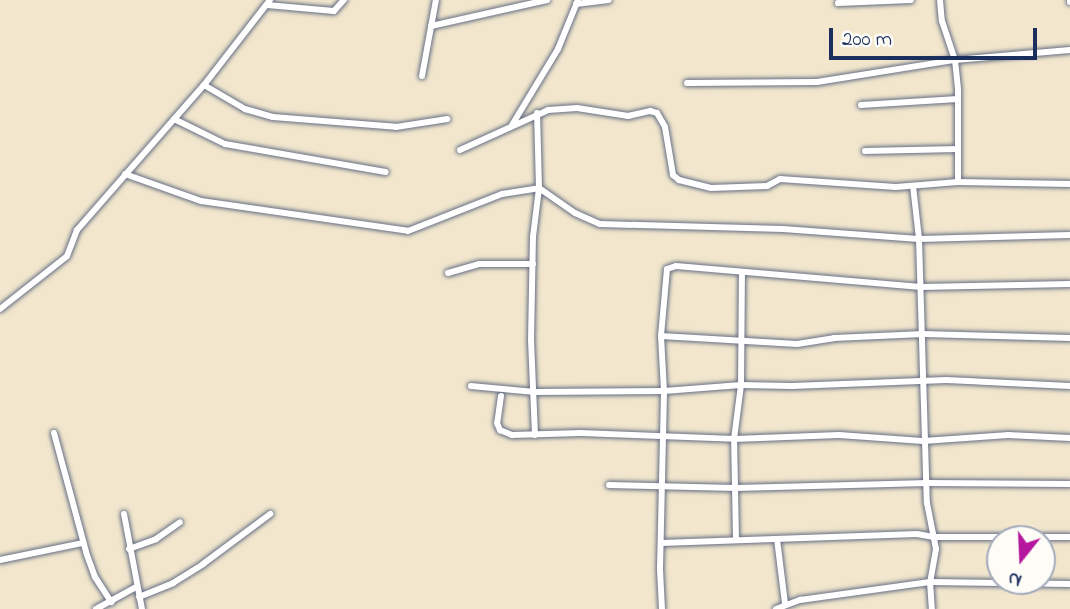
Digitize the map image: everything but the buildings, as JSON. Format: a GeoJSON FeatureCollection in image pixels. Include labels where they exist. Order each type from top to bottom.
{"type":"FeatureCollection","features":[{"type":"Feature","properties":{"kind":"street"},"geometry":{"type":"LineString","coordinates":[[0,309],[66,257],[77,230],[204,85],[269,2],[334,11],[344,0]]}},
{"type":"Feature","properties":{"kind":"street"},"geometry":{"type":"LineString","coordinates":[[422,76],[436,0]]}},
{"type":"Feature","properties":{"kind":"street"},"geometry":{"type":"LineString","coordinates":[[431,26],[547,0]]}},
{"type":"Feature","properties":{"kind":"street"},"geometry":{"type":"LineString","coordinates":[[511,127],[558,49],[577,2],[609,0]]}},
{"type":"Feature","properties":{"kind":"street"},"geometry":{"type":"LineString","coordinates":[[838,3],[911,0]]}},
{"type":"Feature","properties":{"kind":"street"},"geometry":{"type":"LineString","coordinates":[[940,0],[942,21],[955,60],[958,181]]}},
{"type":"Feature","properties":{"kind":"street"},"geometry":{"type":"LineString","coordinates":[[687,83],[817,82],[955,60],[1070,50]]}},
{"type":"Feature","properties":{"kind":"street"},"geometry":{"type":"LineString","coordinates":[[204,85],[245,109],[273,117],[396,127],[447,119]]}},
{"type":"Feature","properties":{"kind":"street"},"geometry":{"type":"LineString","coordinates":[[860,105],[958,99]]}},
{"type":"Feature","properties":{"kind":"street"},"geometry":{"type":"LineString","coordinates":[[460,150],[537,113],[558,108],[628,116],[650,111],[657,113],[665,127],[673,175],[679,180],[704,187],[724,190],[767,186],[780,179],[913,186],[958,181],[1070,183]]}},
{"type":"Feature","properties":{"kind":"street"},"geometry":{"type":"LineString","coordinates":[[535,435],[531,340],[539,188],[537,113]]}},
{"type":"Feature","properties":{"kind":"street"},"geometry":{"type":"LineString","coordinates":[[174,119],[225,144],[386,172]]}},
{"type":"Feature","properties":{"kind":"street"},"geometry":{"type":"LineString","coordinates":[[866,152],[958,149]]}},
{"type":"Feature","properties":{"kind":"street"},"geometry":{"type":"LineString","coordinates":[[125,174],[201,201],[408,231],[502,194],[539,188],[575,213],[600,224],[783,229],[919,239],[1070,235]]}},
{"type":"Feature","properties":{"kind":"street"},"geometry":{"type":"LineString","coordinates":[[913,186],[919,239],[923,334],[923,441],[928,483],[928,516],[936,556],[930,582],[932,609]]}},
{"type":"Feature","properties":{"kind":"street"},"geometry":{"type":"LineString","coordinates":[[448,272],[479,264],[533,264]]}},
{"type":"Feature","properties":{"kind":"street"},"geometry":{"type":"LineString","coordinates":[[662,609],[664,391],[661,336],[667,269],[676,266],[921,287],[1070,284]]}},
{"type":"Feature","properties":{"kind":"street"},"geometry":{"type":"LineString","coordinates":[[736,539],[734,439],[741,385],[739,339],[742,272]]}},
{"type":"Feature","properties":{"kind":"street"},"geometry":{"type":"LineString","coordinates":[[661,336],[797,344],[834,338],[923,334],[1070,338]]}},
{"type":"Feature","properties":{"kind":"street"},"geometry":{"type":"LineString","coordinates":[[471,386],[535,391],[664,391],[741,385],[921,382],[1070,386]]}},
{"type":"Feature","properties":{"kind":"street"},"geometry":{"type":"LineString","coordinates":[[501,396],[497,424],[500,430],[512,435],[734,439],[839,435],[923,441],[1007,435],[1070,438]]}},
{"type":"Feature","properties":{"kind":"street"},"geometry":{"type":"LineString","coordinates":[[54,433],[83,543],[95,577],[111,603]]}},
{"type":"Feature","properties":{"kind":"street"},"geometry":{"type":"LineString","coordinates":[[609,485],[736,488],[928,483],[1070,484]]}},
{"type":"Feature","properties":{"kind":"street"},"geometry":{"type":"LineString","coordinates":[[124,514],[142,609]]}},
{"type":"Feature","properties":{"kind":"street"},"geometry":{"type":"LineString","coordinates":[[139,597],[173,583],[271,514]]}},
{"type":"Feature","properties":{"kind":"street"},"geometry":{"type":"LineString","coordinates":[[129,549],[156,539],[180,522]]}},
{"type":"Feature","properties":{"kind":"street"},"geometry":{"type":"LineString","coordinates":[[661,543],[917,534],[934,537],[1070,537]]}},
{"type":"Feature","properties":{"kind":"street"},"geometry":{"type":"LineString","coordinates":[[777,539],[785,603]]}},
{"type":"Feature","properties":{"kind":"street"},"geometry":{"type":"LineString","coordinates":[[0,560],[83,543]]}},
{"type":"Feature","properties":{"kind":"street"},"geometry":{"type":"LineString","coordinates":[[776,609],[785,603],[930,582],[1070,584]]}},
{"type":"Feature","properties":{"kind":"street"},"geometry":{"type":"LineString","coordinates":[[96,609],[136,587]]}}]}
